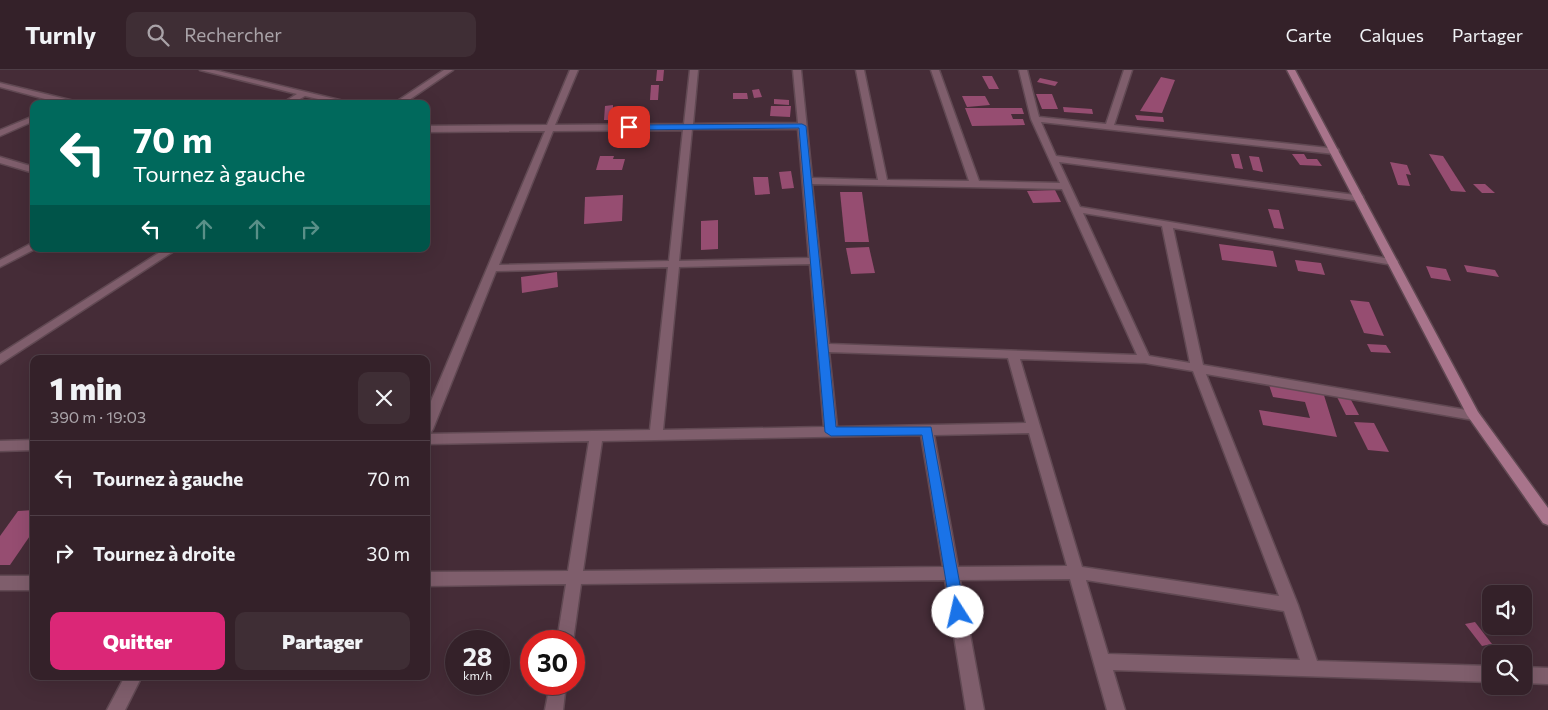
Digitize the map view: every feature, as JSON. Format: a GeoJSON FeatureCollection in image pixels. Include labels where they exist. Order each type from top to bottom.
{"type":"FeatureCollection","features":[{"type":"Feature","properties":{"kind":"street"},"geometry":{"type":"LineString","coordinates":[[204,70],[335,100]]}},
{"type":"Feature","properties":{"kind":"street"},"geometry":{"type":"LineString","coordinates":[[403,100],[449,70]]}},
{"type":"Feature","properties":{"kind":"street"},"geometry":{"type":"LineString","coordinates":[[430,420],[574,70]]}},
{"type":"Feature","properties":{"kind":"street"},"geometry":{"type":"LineString","coordinates":[[656,435],[694,70]]}},
{"type":"Feature","properties":{"kind":"street"},"geometry":{"type":"LineString","coordinates":[[797,70],[831,432]]}},
{"type":"Feature","properties":{"kind":"street"},"geometry":{"type":"LineString","coordinates":[[860,70],[883,182]]}},
{"type":"Feature","properties":{"kind":"street"},"geometry":{"type":"LineString","coordinates":[[935,70],[975,184]]}},
{"type":"Feature","properties":{"kind":"street"},"geometry":{"type":"LineString","coordinates":[[1023,70],[1035,119],[1145,360]]}},
{"type":"Feature","properties":{"kind":"street"},"geometry":{"type":"LineString","coordinates":[[1109,127],[1128,70]]}},
{"type":"Feature","properties":{"kind":"street"},"geometry":{"type":"LineString","coordinates":[[1290,70],[1360,198],[1473,415],[1548,519]]}},
{"type":"Feature","properties":{"kind":"street"},"geometry":{"type":"LineString","coordinates":[[0,85],[58,100]]}},
{"type":"Feature","properties":{"kind":"street"},"geometry":{"type":"LineString","coordinates":[[292,100],[304,93]]}},
{"type":"Feature","properties":{"kind":"street"},"geometry":{"type":"LineString","coordinates":[[1035,119],[1335,151]]}},
{"type":"Feature","properties":{"kind":"street"},"geometry":{"type":"LineString","coordinates":[[0,133],[30,120]]}},
{"type":"Feature","properties":{"kind":"street"},"geometry":{"type":"LineString","coordinates":[[430,129],[802,126]]}},
{"type":"Feature","properties":{"kind":"street"},"geometry":{"type":"LineString","coordinates":[[1053,158],[1360,198]]}},
{"type":"Feature","properties":{"kind":"street"},"geometry":{"type":"LineString","coordinates":[[0,160],[30,169]]}},
{"type":"Feature","properties":{"kind":"street"},"geometry":{"type":"LineString","coordinates":[[807,181],[1066,186]]}},
{"type":"Feature","properties":{"kind":"street"},"geometry":{"type":"LineString","coordinates":[[1076,209],[1393,262]]}},
{"type":"Feature","properties":{"kind":"street"},"geometry":{"type":"LineString","coordinates":[[1167,224],[1197,367],[1290,605],[1311,668]]}},
{"type":"Feature","properties":{"kind":"street"},"geometry":{"type":"LineString","coordinates":[[0,264],[30,247]]}},
{"type":"Feature","properties":{"kind":"street"},"geometry":{"type":"LineString","coordinates":[[0,360],[167,252]]}},
{"type":"Feature","properties":{"kind":"street"},"geometry":{"type":"LineString","coordinates":[[492,268],[815,261]]}},
{"type":"Feature","properties":{"kind":"street"},"geometry":{"type":"LineString","coordinates":[[823,348],[1145,360],[1197,367],[1473,415]]}},
{"type":"Feature","properties":{"kind":"street"},"geometry":{"type":"LineString","coordinates":[[1013,355],[1116,710]]}},
{"type":"Feature","properties":{"kind":"street"},"geometry":{"type":"LineString","coordinates":[[430,439],[1034,428]]}},
{"type":"Feature","properties":{"kind":"street"},"geometry":{"type":"LineString","coordinates":[[927,430],[975,710]]}},
{"type":"Feature","properties":{"kind":"street"},"geometry":{"type":"LineString","coordinates":[[567,630],[596,436]]}},
{"type":"Feature","properties":{"kind":"street"},"geometry":{"type":"LineString","coordinates":[[0,446],[30,445]]}},
{"type":"Feature","properties":{"kind":"street"},"geometry":{"type":"LineString","coordinates":[[430,579],[1075,572],[1290,605]]}},
{"type":"Feature","properties":{"kind":"street"},"geometry":{"type":"LineString","coordinates":[[0,583],[30,583]]}},
{"type":"Feature","properties":{"kind":"street"},"geometry":{"type":"LineString","coordinates":[[1102,662],[1482,674]]}},
{"type":"Feature","properties":{"kind":"street"},"geometry":{"type":"LineString","coordinates":[[1532,675],[1548,676]]}},
{"type":"Feature","properties":{"kind":"street"},"geometry":{"type":"LineString","coordinates":[[116,710],[132,680]]}},
{"type":"Feature","properties":{"kind":"street"},"geometry":{"type":"LineString","coordinates":[[554,710],[556,695]]}},
{"type":"Feature","properties":{"kind":"building"},"geometry":{"type":"Polygon","coordinates":[[[657,70],[664,70],[663,81],[656,81],[657,70]]]}},
{"type":"Feature","properties":{"kind":"building"},"geometry":{"type":"Polygon","coordinates":[[[982,76],[992,76],[999,89],[989,89],[982,76]]]}},
{"type":"Feature","properties":{"kind":"building"},"geometry":{"type":"Polygon","coordinates":[[[1161,77],[1175,80],[1162,113],[1140,111],[1161,77]]]}},
{"type":"Feature","properties":{"kind":"building"},"geometry":{"type":"Polygon","coordinates":[[[1040,78],[1058,82],[1055,86],[1037,82],[1040,78]]]}},
{"type":"Feature","properties":{"kind":"building"},"geometry":{"type":"Polygon","coordinates":[[[651,85],[659,85],[658,100],[650,100],[651,85]]]}},
{"type":"Feature","properties":{"kind":"building"},"geometry":{"type":"Polygon","coordinates":[[[759,89],[762,97],[754,98],[752,90],[759,89]]]}},
{"type":"Feature","properties":{"kind":"building"},"geometry":{"type":"Polygon","coordinates":[[[733,93],[747,93],[748,99],[733,99],[733,93]]]}},
{"type":"Feature","properties":{"kind":"building"},"geometry":{"type":"Polygon","coordinates":[[[1036,94],[1052,94],[1058,109],[1042,109],[1036,94]]]}},
{"type":"Feature","properties":{"kind":"building"},"geometry":{"type":"Polygon","coordinates":[[[962,96],[985,96],[990,105],[967,107],[962,96]]]}},
{"type":"Feature","properties":{"kind":"building"},"geometry":{"type":"Polygon","coordinates":[[[774,99],[789,100],[789,105],[774,104],[774,99]]]}},
{"type":"Feature","properties":{"kind":"building"},"geometry":{"type":"Polygon","coordinates":[[[613,105],[613,115],[618,115],[617,120],[604,120],[605,106],[613,105]]]}},
{"type":"Feature","properties":{"kind":"building"},"geometry":{"type":"Polygon","coordinates":[[[771,106],[791,106],[790,117],[770,116],[771,106]]]}},
{"type":"Feature","properties":{"kind":"building"},"geometry":{"type":"Polygon","coordinates":[[[1063,107],[1092,109],[1093,114],[1064,112],[1063,107]]]}},
{"type":"Feature","properties":{"kind":"building"},"geometry":{"type":"Polygon","coordinates":[[[965,108],[1022,108],[1024,114],[1011,114],[1013,119],[1023,119],[1025,125],[972,126],[965,108]]]}},
{"type":"Feature","properties":{"kind":"building"},"geometry":{"type":"Polygon","coordinates":[[[1135,115],[1163,117],[1164,122],[1137,120],[1135,115]]]}},
{"type":"Feature","properties":{"kind":"building"},"geometry":{"type":"Polygon","coordinates":[[[1231,154],[1239,154],[1243,169],[1235,168],[1231,154]]]}},
{"type":"Feature","properties":{"kind":"building"},"geometry":{"type":"Polygon","coordinates":[[[1292,154],[1304,154],[1307,159],[1317,159],[1322,166],[1300,165],[1292,154]]]}},
{"type":"Feature","properties":{"kind":"building"},"geometry":{"type":"Polygon","coordinates":[[[1429,154],[1443,156],[1466,192],[1451,191],[1429,154]]]}},
{"type":"Feature","properties":{"kind":"building"},"geometry":{"type":"Polygon","coordinates":[[[600,156],[614,156],[613,159],[625,159],[622,170],[596,170],[600,156]]]}},
{"type":"Feature","properties":{"kind":"building"},"geometry":{"type":"Polygon","coordinates":[[[1249,156],[1259,157],[1263,172],[1253,170],[1249,156]]]}},
{"type":"Feature","properties":{"kind":"building"},"geometry":{"type":"Polygon","coordinates":[[[1390,162],[1407,165],[1411,175],[1406,174],[1410,186],[1398,185],[1390,162]]]}},
{"type":"Feature","properties":{"kind":"building"},"geometry":{"type":"Polygon","coordinates":[[[791,171],[794,188],[782,189],[779,172],[791,171]]]}},
{"type":"Feature","properties":{"kind":"building"},"geometry":{"type":"Polygon","coordinates":[[[753,177],[768,177],[770,194],[755,195],[753,177]]]}},
{"type":"Feature","properties":{"kind":"building"},"geometry":{"type":"Polygon","coordinates":[[[1473,184],[1485,184],[1495,193],[1482,193],[1473,184]]]}},
{"type":"Feature","properties":{"kind":"building"},"geometry":{"type":"Polygon","coordinates":[[[1055,190],[1061,202],[1033,203],[1027,191],[1055,190]]]}},
{"type":"Feature","properties":{"kind":"building"},"geometry":{"type":"Polygon","coordinates":[[[840,192],[862,192],[869,242],[845,242],[840,192]]]}},
{"type":"Feature","properties":{"kind":"building"},"geometry":{"type":"Polygon","coordinates":[[[623,195],[622,221],[584,224],[585,197],[623,195]]]}},
{"type":"Feature","properties":{"kind":"building"},"geometry":{"type":"Polygon","coordinates":[[[1268,209],[1279,210],[1284,229],[1274,228],[1268,209]]]}},
{"type":"Feature","properties":{"kind":"building"},"geometry":{"type":"Polygon","coordinates":[[[718,220],[718,249],[701,250],[701,221],[718,220]]]}},
{"type":"Feature","properties":{"kind":"building"},"geometry":{"type":"Polygon","coordinates":[[[1219,244],[1273,251],[1277,267],[1222,260],[1219,244]]]}},
{"type":"Feature","properties":{"kind":"building"},"geometry":{"type":"Polygon","coordinates":[[[869,247],[875,273],[851,274],[846,248],[869,247]]]}},
{"type":"Feature","properties":{"kind":"building"},"geometry":{"type":"Polygon","coordinates":[[[1295,260],[1321,263],[1325,275],[1298,271],[1295,260]]]}},
{"type":"Feature","properties":{"kind":"building"},"geometry":{"type":"Polygon","coordinates":[[[1464,265],[1495,270],[1499,277],[1467,272],[1464,265]]]}},
{"type":"Feature","properties":{"kind":"building"},"geometry":{"type":"Polygon","coordinates":[[[1426,266],[1446,269],[1451,281],[1431,278],[1426,266]]]}},
{"type":"Feature","properties":{"kind":"building"},"geometry":{"type":"Polygon","coordinates":[[[557,272],[558,287],[522,293],[521,277],[557,272]]]}},
{"type":"Feature","properties":{"kind":"building"},"geometry":{"type":"Polygon","coordinates":[[[1350,300],[1369,302],[1384,336],[1364,333],[1350,300]]]}},
{"type":"Feature","properties":{"kind":"building"},"geometry":{"type":"Polygon","coordinates":[[[1367,344],[1386,345],[1391,353],[1371,352],[1367,344]]]}},
{"type":"Feature","properties":{"kind":"building"},"geometry":{"type":"Polygon","coordinates":[[[1269,385],[1323,392],[1337,437],[1263,425],[1259,410],[1310,418],[1305,402],[1273,397],[1269,385]]]}},
{"type":"Feature","properties":{"kind":"building"},"geometry":{"type":"Polygon","coordinates":[[[1337,397],[1350,398],[1359,415],[1346,415],[1337,397]]]}},
{"type":"Feature","properties":{"kind":"building"},"geometry":{"type":"Polygon","coordinates":[[[1354,422],[1374,423],[1389,452],[1368,450],[1354,422]]]}},
{"type":"Feature","properties":{"kind":"building"},"geometry":{"type":"Polygon","coordinates":[[[30,510],[30,536],[10,565],[0,565],[0,536],[18,511],[30,510]]]}},
{"type":"Feature","properties":{"kind":"building"},"geometry":{"type":"Polygon","coordinates":[[[1475,622],[1482,631],[1482,635],[1485,635],[1492,644],[1482,646],[1465,624],[1475,622]]]}},
{"type":"Feature","properties":{"kind":"route"},"geometry":{"type":"LineString","coordinates":[[629,127],[802,126],[831,432],[927,430],[958,612]]}}]}
